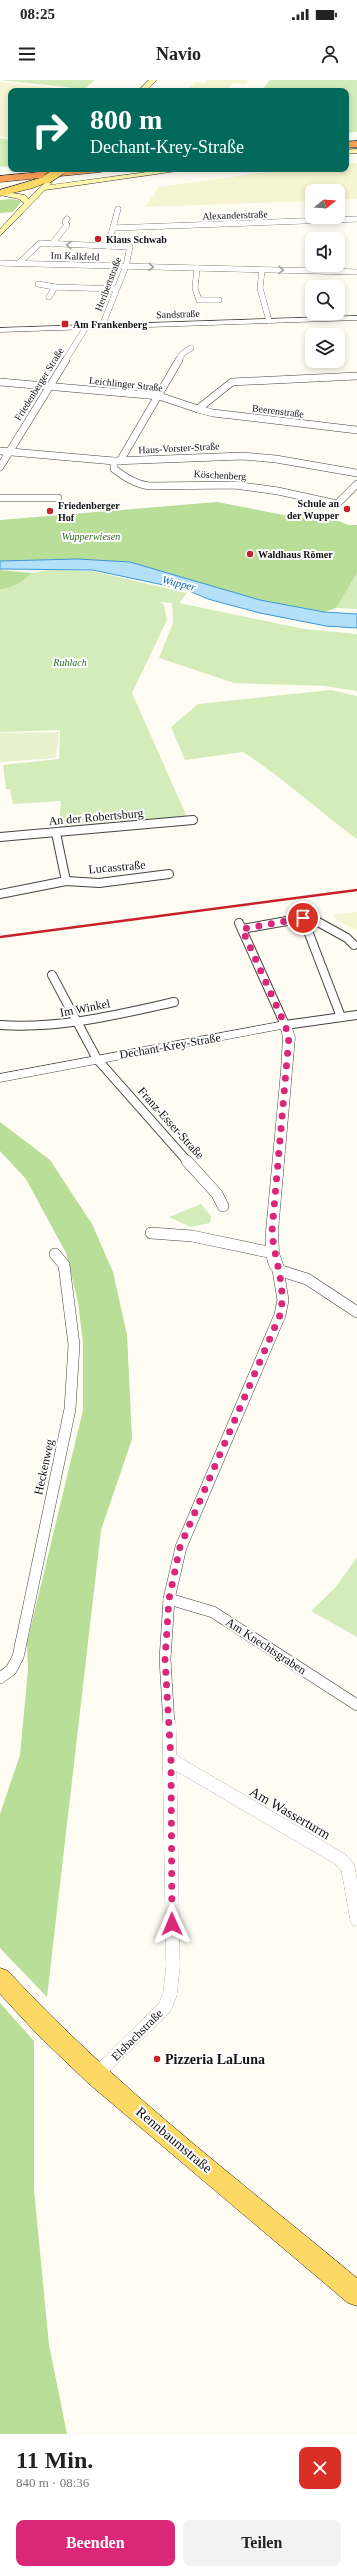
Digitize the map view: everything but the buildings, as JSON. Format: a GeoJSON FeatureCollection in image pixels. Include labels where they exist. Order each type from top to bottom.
{"type":"FeatureCollection","features":[{"type":"Feature","properties":{"kind":"highway"},"geometry":{"type":"LineString","coordinates":[[0,173],[11,172]]}},
{"type":"Feature","properties":{"kind":"highway"},"geometry":{"type":"LineString","coordinates":[[0,179],[71,172]]}},
{"type":"Feature","properties":{"kind":"main road"},"geometry":{"type":"LineString","coordinates":[[145,88],[153,80]]}},
{"type":"Feature","properties":{"kind":"main road"},"geometry":{"type":"LineString","coordinates":[[0,234],[29,204],[50,179],[59,172]]}},
{"type":"Feature","properties":{"kind":"main road"},"geometry":{"type":"LineString","coordinates":[[0,193],[164,172]]}},
{"type":"Feature","properties":{"kind":"main road"},"geometry":{"type":"LineString","coordinates":[[0,193],[30,186],[50,179]]}},
{"type":"Feature","properties":{"kind":"main road"},"geometry":{"type":"LineString","coordinates":[[0,193],[22,197],[29,204]]}},
{"type":"Feature","properties":{"kind":"main road","name":"Rennbaumstraße"},"geometry":{"type":"LineString","coordinates":[[0,1978],[20,2002],[96,2075],[357,2294]]}},
{"type":"Feature","properties":{"kind":"street"},"geometry":{"type":"LineString","coordinates":[[108,246],[118,209]]}},
{"type":"Feature","properties":{"kind":"street"},"geometry":{"type":"LineString","coordinates":[[52,244],[67,224],[65,222],[67,219]]}},
{"type":"Feature","properties":{"kind":"street","name":"Alexanderstraße"},"geometry":{"type":"LineString","coordinates":[[113,228],[357,219]]}},
{"type":"Feature","properties":{"kind":"street","name":"Heribertstraße"},"geometry":{"type":"LineString","coordinates":[[19,263],[40,243],[130,247],[126,266],[102,326]]}},
{"type":"Feature","properties":{"kind":"street","name":"Im Kalkfeld"},"geometry":{"type":"LineString","coordinates":[[0,263],[357,272]]}},
{"type":"Feature","properties":{"kind":"street"},"geometry":{"type":"LineString","coordinates":[[197,268],[195,288],[199,300],[219,300]]}},
{"type":"Feature","properties":{"kind":"street"},"geometry":{"type":"LineString","coordinates":[[262,270],[260,288],[269,321]]}},
{"type":"Feature","properties":{"kind":"street"},"geometry":{"type":"LineString","coordinates":[[38,284],[54,287],[116,289]]}},
{"type":"Feature","properties":{"kind":"street"},"geometry":{"type":"LineString","coordinates":[[48,297],[54,287]]}},
{"type":"Feature","properties":{"kind":"street","name":"Sandstraße"},"geometry":{"type":"LineString","coordinates":[[0,330],[357,318]]}},
{"type":"Feature","properties":{"kind":"street","name":"Friedenberger Straße"},"geometry":{"type":"LineString","coordinates":[[0,467],[86,327]]}},
{"type":"Feature","properties":{"kind":"street"},"geometry":{"type":"LineString","coordinates":[[117,461],[127,451],[183,354],[191,348]]}},
{"type":"Feature","properties":{"kind":"street"},"geometry":{"type":"LineString","coordinates":[[198,409],[232,382],[357,376]]}},
{"type":"Feature","properties":{"kind":"street","name":"Leichlinger Straße"},"geometry":{"type":"LineString","coordinates":[[0,382],[159,396],[198,409]]}},
{"type":"Feature","properties":{"kind":"street","name":"Beerenstraße"},"geometry":{"type":"LineString","coordinates":[[198,409],[213,413],[357,430]]}},
{"type":"Feature","properties":{"kind":"street","name":"Haus-Vorster-Straße"},"geometry":{"type":"LineString","coordinates":[[0,451],[117,461],[243,456],[276,459],[357,473]]}},
{"type":"Feature","properties":{"kind":"street","name":"Köschenberg"},"geometry":{"type":"LineString","coordinates":[[117,461],[114,469],[140,485],[239,485],[275,490],[337,504],[357,484]]}},
{"type":"Feature","properties":{"kind":"street"},"geometry":{"type":"LineString","coordinates":[[0,498],[58,498]]}},
{"type":"Feature","properties":{"kind":"street","name":"An der Robertsburg"},"geometry":{"type":"LineString","coordinates":[[0,837],[194,820]]}},
{"type":"Feature","properties":{"kind":"street"},"geometry":{"type":"LineString","coordinates":[[56,833],[66,881]]}},
{"type":"Feature","properties":{"kind":"street","name":"Lucasstraße"},"geometry":{"type":"LineString","coordinates":[[0,894],[66,881],[99,883],[169,874]]}},
{"type":"Feature","properties":{"kind":"street"},"geometry":{"type":"LineString","coordinates":[[341,1017],[303,918],[309,917],[347,938],[354,945]]}},
{"type":"Feature","properties":{"kind":"street","name":"Elsbachstraße"},"geometry":{"type":"LineString","coordinates":[[96,2075],[165,2007],[170,1994],[173,1966],[171,1760],[165,1659],[169,1599],[180,1547],[280,1315],[284,1300],[273,1253],[272,1231],[289,1037],[241,926],[303,918]]}},
{"type":"Feature","properties":{"kind":"street","name":"Franz-Esser-Straße"},"geometry":{"type":"LineString","coordinates":[[52,975],[97,1059],[217,1194],[223,1206]]}},
{"type":"Feature","properties":{"kind":"street","name":"Im Winkel"},"geometry":{"type":"LineString","coordinates":[[0,1025],[39,1028],[78,1023],[174,1002]]}},
{"type":"Feature","properties":{"kind":"street","name":"Dechant-Krey-Straße"},"geometry":{"type":"LineString","coordinates":[[0,1078],[285,1025],[357,1015]]}},
{"type":"Feature","properties":{"kind":"street"},"geometry":{"type":"LineString","coordinates":[[151,1233],[192,1236],[273,1253]]}},
{"type":"Feature","properties":{"kind":"street","name":"Heckenweg"},"geometry":{"type":"LineString","coordinates":[[0,1678],[12,1670],[18,1658],[70,1409],[74,1345],[64,1265],[55,1254]]}},
{"type":"Feature","properties":{"kind":"street"},"geometry":{"type":"LineString","coordinates":[[278,1270],[307,1280],[357,1312]]}},
{"type":"Feature","properties":{"kind":"street","name":"Am Knechtsgraben"},"geometry":{"type":"LineString","coordinates":[[169,1599],[213,1612],[357,1705]]}},
{"type":"Feature","properties":{"kind":"street","name":"Am Wasserturm"},"geometry":{"type":"LineString","coordinates":[[171,1760],[340,1859],[348,1868],[357,1919]]}},
{"type":"Feature","properties":{"kind":"shaded area"},"geometry":{"type":"Polygon","coordinates":[[[208,80],[249,80],[245,84],[233,83],[228,88],[189,88],[195,82],[205,83],[208,80]]]}},
{"type":"Feature","properties":{"kind":"shaded area"},"geometry":{"type":"Polygon","coordinates":[[[0,82],[54,88],[8,88],[8,138],[0,137],[0,82]]]}},
{"type":"Feature","properties":{"kind":"shaded area"},"geometry":{"type":"Polygon","coordinates":[[[357,163],[357,199],[345,199],[345,184],[305,184],[305,201],[145,207],[159,187],[269,172],[349,172],[349,164],[357,163]]]}},
{"type":"Feature","properties":{"kind":"shaded area"},"geometry":{"type":"Polygon","coordinates":[[[357,912],[357,930],[337,921],[333,915],[357,912]]]}},
{"type":"Feature","properties":{"kind":"green space"},"geometry":{"type":"Polygon","coordinates":[[[0,80],[95,80],[85,88],[0,80]]]}},
{"type":"Feature","properties":{"kind":"green space"},"geometry":{"type":"Polygon","coordinates":[[[270,80],[357,80],[357,132],[349,133],[349,88],[263,88],[270,80]]]}},
{"type":"Feature","properties":{"kind":"green space"},"geometry":{"type":"Polygon","coordinates":[[[0,138],[8,139],[8,166],[0,167],[0,138]]]}},
{"type":"Feature","properties":{"kind":"green space"},"geometry":{"type":"Polygon","coordinates":[[[11,199],[22,201],[13,212],[0,213],[0,200],[11,199]]]}},
{"type":"Feature","properties":{"kind":"green space","name":"Wupperwiesen"},"geometry":{"type":"Polygon","coordinates":[[[217,502],[299,518],[327,516],[348,525],[357,525],[357,573],[336,608],[324,612],[260,600],[130,562],[78,559],[0,561],[0,520],[217,502]]]}},
{"type":"Feature","properties":{"kind":"green space"},"geometry":{"type":"Polygon","coordinates":[[[0,570],[32,573],[21,582],[9,588],[0,589],[0,570]]]}},
{"type":"Feature","properties":{"kind":"green space","name":"Ruhlach"},"geometry":{"type":"Polygon","coordinates":[[[40,571],[92,571],[187,593],[179,603],[304,629],[357,634],[357,691],[324,686],[234,683],[159,658],[173,623],[172,603],[160,602],[164,605],[167,620],[132,693],[187,817],[59,828],[61,801],[13,804],[10,789],[6,789],[3,765],[59,759],[60,730],[0,732],[0,589],[11,587],[25,577],[40,571]]]}},
{"type":"Feature","properties":{"kind":"green space"},"geometry":{"type":"Polygon","coordinates":[[[357,573],[357,609],[336,608],[357,573]]]}},
{"type":"Feature","properties":{"kind":"green space"},"geometry":{"type":"Polygon","coordinates":[[[331,690],[357,696],[357,839],[272,772],[243,752],[185,760],[171,727],[198,704],[331,690]]]}},
{"type":"Feature","properties":{"kind":"green space"},"geometry":{"type":"Polygon","coordinates":[[[59,732],[56,758],[0,762],[0,733],[59,732]]]}},
{"type":"Feature","properties":{"kind":"green space"},"geometry":{"type":"Polygon","coordinates":[[[0,1122],[50,1160],[92,1224],[113,1272],[127,1335],[132,1439],[101,1530],[47,1997],[0,1948],[0,1814],[20,1755],[28,1670],[27,1643],[83,1410],[83,1343],[78,1302],[66,1253],[26,1179],[0,1151],[0,1122]]]}},
{"type":"Feature","properties":{"kind":"green space"},"geometry":{"type":"Polygon","coordinates":[[[201,1204],[211,1216],[210,1223],[190,1227],[169,1217],[201,1204]]]}},
{"type":"Feature","properties":{"kind":"green space"},"geometry":{"type":"Polygon","coordinates":[[[357,1557],[357,1637],[311,1611],[335,1588],[357,1557]]]}},
{"type":"Feature","properties":{"kind":"green space"},"geometry":{"type":"Polygon","coordinates":[[[0,2003],[34,2041],[34,2190],[49,2345],[67,2434],[0,2434],[0,2003]]]}},
{"type":"Feature","properties":{"kind":"water","name":"Wupper"},"geometry":{"type":"Polygon","coordinates":[[[77,559],[130,562],[260,600],[324,612],[357,614],[357,628],[326,626],[260,613],[208,599],[187,590],[93,570],[0,569],[0,561],[77,559]]]}},
{"type":"Feature","properties":{"kind":"railway"},"geometry":{"type":"LineString","coordinates":[[0,937],[357,890]]}},
{"type":"Feature","properties":{"kind":"place","name":"Klaus Schwab"},"geometry":{"type":"Point","coordinates":[98,239]}},
{"type":"Feature","properties":{"kind":"place","name":"Am Frankenberg"},"geometry":{"type":"Point","coordinates":[65,324]}},
{"type":"Feature","properties":{"kind":"place","name":"Schule an der Wupper"},"geometry":{"type":"Point","coordinates":[347,509]}},
{"type":"Feature","properties":{"kind":"place","name":"Friedenberger Hof"},"geometry":{"type":"Point","coordinates":[50,511]}},
{"type":"Feature","properties":{"kind":"place","name":"Waldhaus Römer"},"geometry":{"type":"Point","coordinates":[250,554]}},
{"type":"Feature","properties":{"kind":"place","name":"Pizzeria LaLuna"},"geometry":{"type":"Point","coordinates":[157,2059]}},
{"type":"Feature","properties":{"kind":"route"},"geometry":{"type":"LineString","coordinates":[[172,1924],[171,1760],[165,1659],[169,1599],[180,1547],[280,1315],[284,1300],[282,1286],[273,1253],[272,1231],[289,1037],[242,929],[251,926],[303,918]]}}]}
